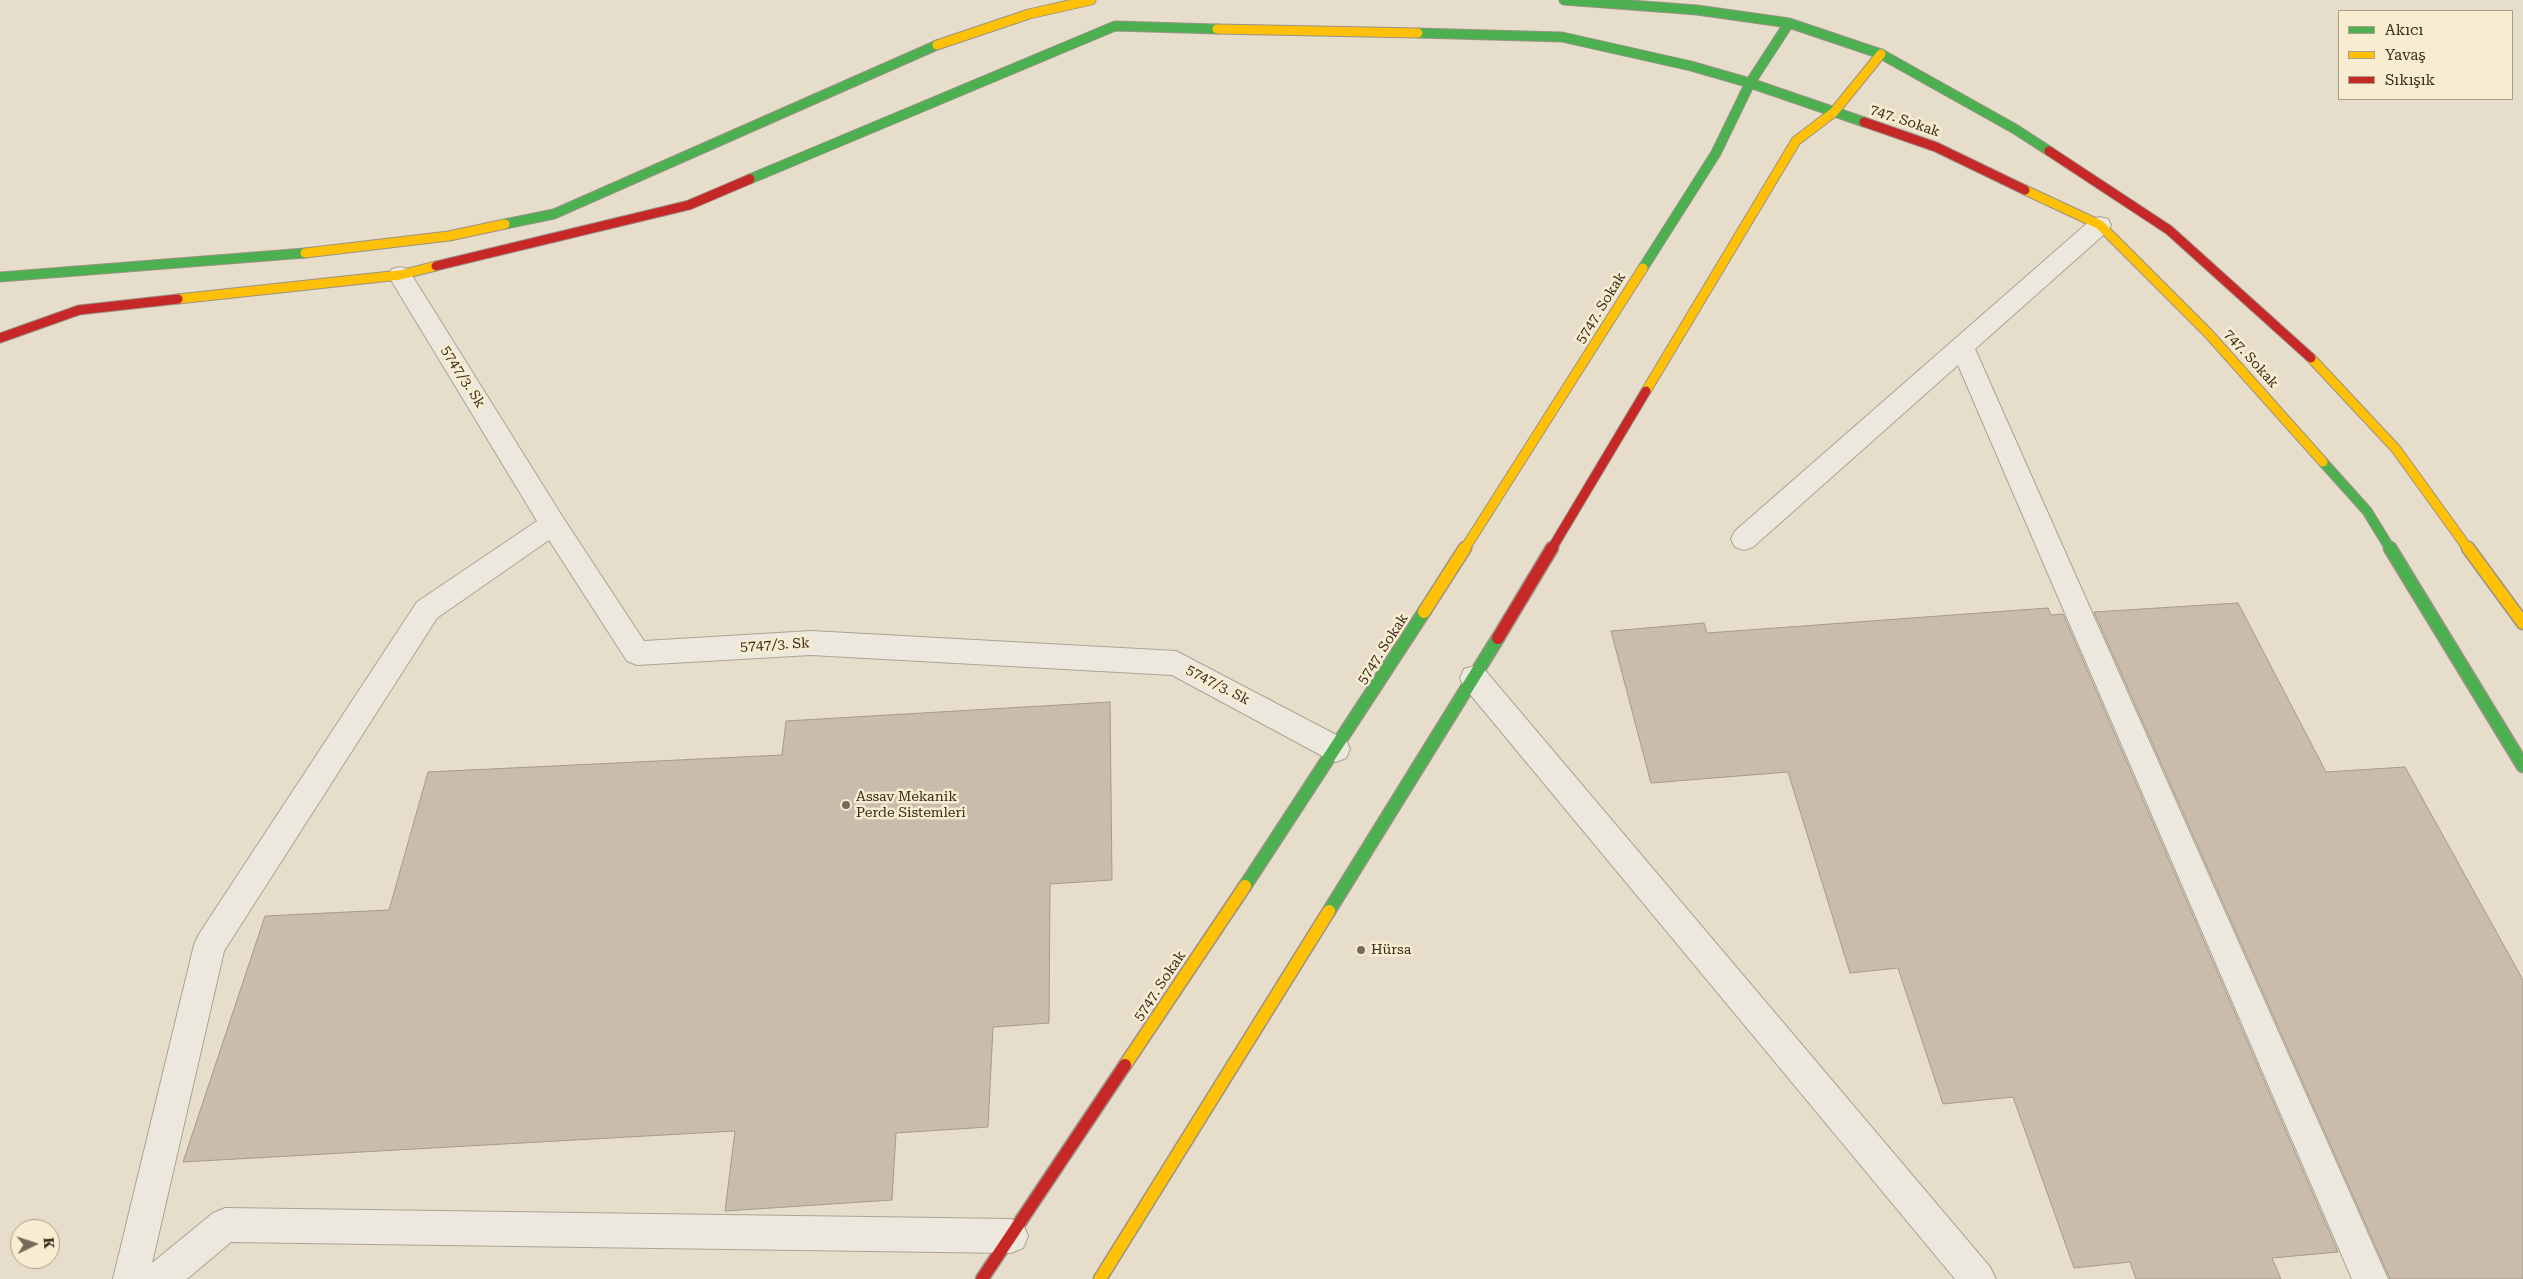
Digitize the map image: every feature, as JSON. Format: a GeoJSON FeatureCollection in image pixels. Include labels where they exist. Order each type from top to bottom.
{"type":"FeatureCollection","features":[{"type":"Feature","properties":{"kind":"main road"},"geometry":{"type":"LineString","coordinates":[[0,277],[292,254],[449,236],[554,214],[918,52],[1029,14],[1091,0]]}},
{"type":"Feature","properties":{"kind":"main road"},"geometry":{"type":"LineString","coordinates":[[1564,0],[1697,10],[1790,23],[1881,54],[2015,129],[2169,230],[2299,345],[2396,449],[2523,623]]}},
{"type":"Feature","properties":{"kind":"main road","name":"5747. Sokak"},"geometry":{"type":"LineString","coordinates":[[982,1279],[1336,749],[1716,153],[1750,82],[1790,23]]}},
{"type":"Feature","properties":{"kind":"main road","name":"747. Sokak"},"geometry":{"type":"LineString","coordinates":[[0,338],[79,310],[400,275],[689,205],[1115,26],[1562,37],[1691,66],[1750,82],[1936,147],[2100,225],[2208,332],[2367,511],[2523,766]]}},
{"type":"Feature","properties":{"kind":"main road"},"geometry":{"type":"LineString","coordinates":[[1100,1279],[1474,678],[1796,141],[1834,112],[1881,54]]}},
{"type":"Feature","properties":{"kind":"street"},"geometry":{"type":"LineString","coordinates":[[1744,539],[2100,225]]}},
{"type":"Feature","properties":{"kind":"street","name":"5747/3. Sk"},"geometry":{"type":"LineString","coordinates":[[400,275],[553,524],[637,653],[811,643],[1176,663],[1336,749]]}},
{"type":"Feature","properties":{"kind":"street"},"geometry":{"type":"LineString","coordinates":[[1962,346],[2370,1279]]}},
{"type":"Feature","properties":{"kind":"street"},"geometry":{"type":"LineString","coordinates":[[131,1279],[210,945],[427,610],[553,524]]}},
{"type":"Feature","properties":{"kind":"street"},"geometry":{"type":"LineString","coordinates":[[1474,678],[1978,1279]]}},
{"type":"Feature","properties":{"kind":"street"},"geometry":{"type":"LineString","coordinates":[[160,1279],[225,1225],[1011,1236]]}},
{"type":"Feature","properties":{"kind":"building"},"geometry":{"type":"Polygon","coordinates":[[[2238,603],[2326,772],[2405,767],[2523,980],[2523,1279],[2390,1279],[2094,612],[2238,603]]]}},
{"type":"Feature","properties":{"kind":"building"},"geometry":{"type":"Polygon","coordinates":[[[2048,608],[2051,615],[2063,614],[2338,1252],[2272,1258],[2281,1279],[2136,1279],[2130,1262],[2074,1268],[2013,1097],[1943,1104],[1898,968],[1850,973],[1788,772],[1651,783],[1611,631],[1704,623],[1707,633],[2048,608]]]}},
{"type":"Feature","properties":{"kind":"building"},"geometry":{"type":"Polygon","coordinates":[[[1110,702],[1112,880],[1050,884],[1049,1023],[993,1027],[988,1127],[896,1133],[892,1200],[725,1211],[735,1131],[183,1162],[265,916],[389,910],[428,772],[782,755],[786,721],[1110,702]]]}},
{"type":"Feature","properties":{"kind":"traffic: fast"},"geometry":{"type":"LineString","coordinates":[[1564,0],[1697,10],[1789,23],[1881,54],[2015,129],[2049,151]]}},
{"type":"Feature","properties":{"kind":"traffic: fast"},"geometry":{"type":"LineString","coordinates":[[1643,268],[1716,153],[1750,83],[1789,23]]}},
{"type":"Feature","properties":{"kind":"traffic: fast"},"geometry":{"type":"LineString","coordinates":[[750,179],[1115,26],[1217,29]]}},
{"type":"Feature","properties":{"kind":"traffic: fast"},"geometry":{"type":"LineString","coordinates":[[1418,33],[1562,37],[1691,66],[1750,83],[1864,122]]}},
{"type":"Feature","properties":{"kind":"traffic: fast"},"geometry":{"type":"LineString","coordinates":[[505,224],[554,214],[937,45]]}},
{"type":"Feature","properties":{"kind":"traffic: fast"},"geometry":{"type":"LineString","coordinates":[[0,277],[305,253]]}},
{"type":"Feature","properties":{"kind":"traffic: fast"},"geometry":{"type":"LineString","coordinates":[[2323,462],[2367,511],[2523,766]]}},
{"type":"Feature","properties":{"kind":"traffic: fast"},"geometry":{"type":"LineString","coordinates":[[1245,886],[1424,612]]}},
{"type":"Feature","properties":{"kind":"traffic: fast"},"geometry":{"type":"LineString","coordinates":[[1329,911],[1498,638]]}},
{"type":"Feature","properties":{"kind":"traffic: slow"},"geometry":{"type":"LineString","coordinates":[[937,45],[1029,14],[1091,0]]}},
{"type":"Feature","properties":{"kind":"traffic: slow"},"geometry":{"type":"LineString","coordinates":[[1217,29],[1418,33]]}},
{"type":"Feature","properties":{"kind":"traffic: slow"},"geometry":{"type":"LineString","coordinates":[[1646,391],[1796,141],[1834,112],[1881,54]]}},
{"type":"Feature","properties":{"kind":"traffic: slow"},"geometry":{"type":"LineString","coordinates":[[2025,190],[2100,225],[2208,333],[2323,462]]}},
{"type":"Feature","properties":{"kind":"traffic: slow"},"geometry":{"type":"LineString","coordinates":[[305,253],[449,236],[505,224]]}},
{"type":"Feature","properties":{"kind":"traffic: slow"},"geometry":{"type":"LineString","coordinates":[[178,299],[400,275],[436,266]]}},
{"type":"Feature","properties":{"kind":"traffic: slow"},"geometry":{"type":"LineString","coordinates":[[1424,612],[1643,268]]}},
{"type":"Feature","properties":{"kind":"traffic: slow"},"geometry":{"type":"LineString","coordinates":[[2311,358],[2396,449],[2523,623]]}},
{"type":"Feature","properties":{"kind":"traffic: slow"},"geometry":{"type":"LineString","coordinates":[[1125,1065],[1245,886]]}},
{"type":"Feature","properties":{"kind":"traffic: slow"},"geometry":{"type":"LineString","coordinates":[[1100,1279],[1329,911]]}},
{"type":"Feature","properties":{"kind":"traffic: jam"},"geometry":{"type":"LineString","coordinates":[[1864,122],[1936,147],[2025,190]]}},
{"type":"Feature","properties":{"kind":"traffic: jam"},"geometry":{"type":"LineString","coordinates":[[2049,151],[2169,230],[2311,358]]}},
{"type":"Feature","properties":{"kind":"traffic: jam"},"geometry":{"type":"LineString","coordinates":[[436,266],[689,205],[750,179]]}},
{"type":"Feature","properties":{"kind":"traffic: jam"},"geometry":{"type":"LineString","coordinates":[[0,338],[79,310],[178,299]]}},
{"type":"Feature","properties":{"kind":"traffic: jam"},"geometry":{"type":"LineString","coordinates":[[1498,638],[1646,391]]}},
{"type":"Feature","properties":{"kind":"traffic: jam"},"geometry":{"type":"LineString","coordinates":[[982,1279],[1125,1065]]}},
{"type":"Feature","properties":{"kind":"place","name":"Assav Mekanik Perde Sistemleri"},"geometry":{"type":"Point","coordinates":[846,805]}},
{"type":"Feature","properties":{"kind":"place","name":"Hürsa"},"geometry":{"type":"Point","coordinates":[1361,950]}}]}
